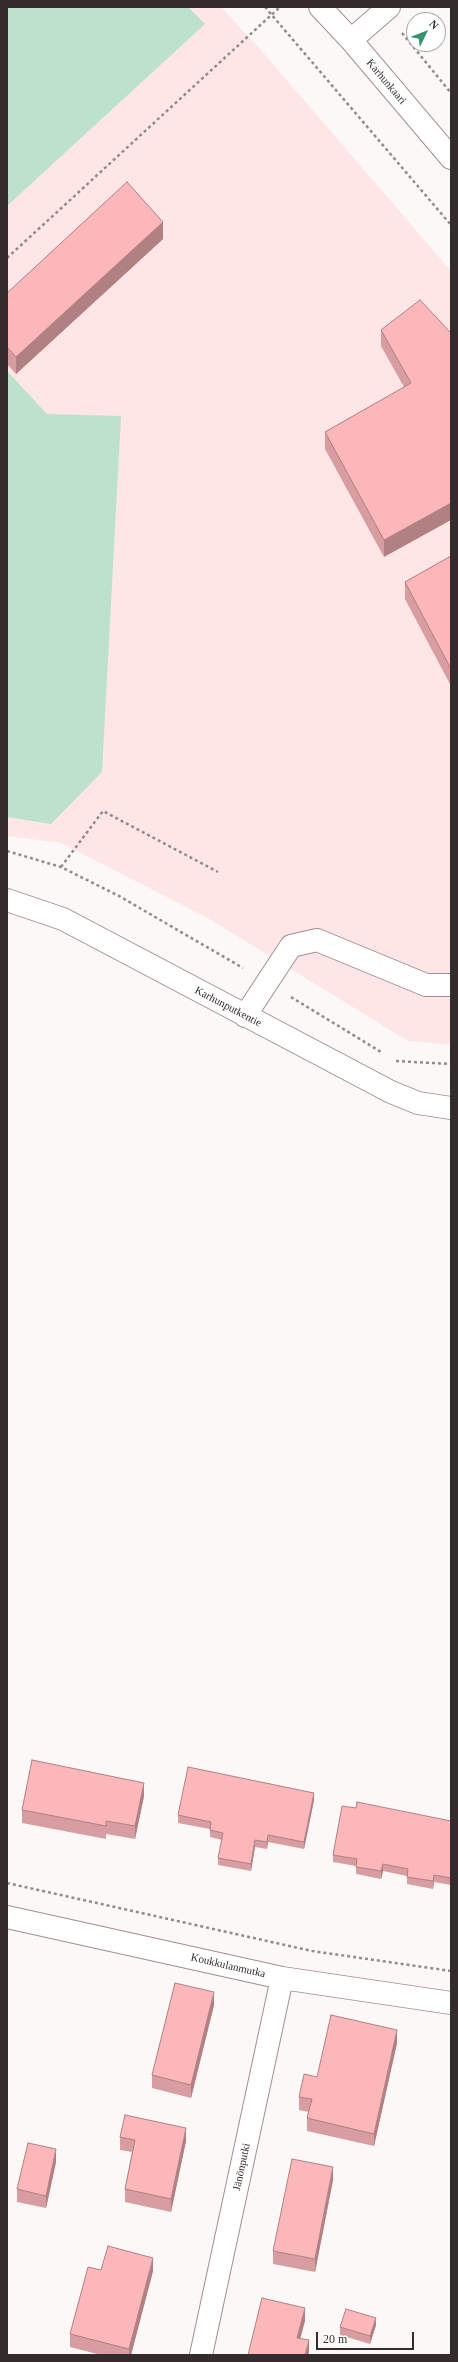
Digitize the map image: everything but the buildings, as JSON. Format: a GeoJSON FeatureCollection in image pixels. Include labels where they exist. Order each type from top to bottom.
{"type":"FeatureCollection","features":[{"type":"Feature","properties":{"kind":"street","name":"Karhunkaari"},"geometry":{"type":"LineString","coordinates":[[320,7],[351,40],[451,158]]}},
{"type":"Feature","properties":{"kind":"street"},"geometry":{"type":"LineString","coordinates":[[351,40],[386,9]]}},
{"type":"Feature","properties":{"kind":"street","name":"Karhunputkentie"},"geometry":{"type":"LineString","coordinates":[[7,900],[63,919],[391,1092],[418,1103],[451,1108]]}},
{"type":"Feature","properties":{"kind":"street"},"geometry":{"type":"LineString","coordinates":[[245,1016],[291,946],[316,940],[426,985],[451,985]]}},
{"type":"Feature","properties":{"kind":"street","name":"Koukkulanmutka"},"geometry":{"type":"LineString","coordinates":[[7,1917],[282,1978],[451,2003]]}},
{"type":"Feature","properties":{"kind":"street","name":"Jänönputki"},"geometry":{"type":"LineString","coordinates":[[201,2355],[282,1978]]}},
{"type":"Feature","properties":{"kind":"path"},"geometry":{"type":"LineString","coordinates":[[265,7],[451,225]]}},
{"type":"Feature","properties":{"kind":"path"},"geometry":{"type":"LineString","coordinates":[[7,258],[280,7]]}},
{"type":"Feature","properties":{"kind":"path"},"geometry":{"type":"LineString","coordinates":[[386,9],[451,93]]}},
{"type":"Feature","properties":{"kind":"path"},"geometry":{"type":"LineString","coordinates":[[61,867],[103,811],[218,872]]}},
{"type":"Feature","properties":{"kind":"path"},"geometry":{"type":"LineString","coordinates":[[7,851],[61,867],[194,938],[382,1053]]}},
{"type":"Feature","properties":{"kind":"path"},"geometry":{"type":"LineString","coordinates":[[389,1057],[395,1061],[451,1064]]}},
{"type":"Feature","properties":{"kind":"path"},"geometry":{"type":"LineString","coordinates":[[7,1883],[312,1951],[451,1971]]}},
{"type":"Feature","properties":{"kind":"shaded area"},"geometry":{"type":"Polygon","coordinates":[[[7,7],[221,7],[259,48],[451,271],[451,1045],[408,1041],[206,917],[61,843],[7,836],[7,7]]]}},
{"type":"Feature","properties":{"kind":"green space"},"geometry":{"type":"Polygon","coordinates":[[[7,7],[188,7],[205,24],[7,206],[7,7]]]}},
{"type":"Feature","properties":{"kind":"green space"},"geometry":{"type":"Polygon","coordinates":[[[7,371],[47,414],[121,416],[102,772],[51,824],[7,817],[7,371]]]}}]}
